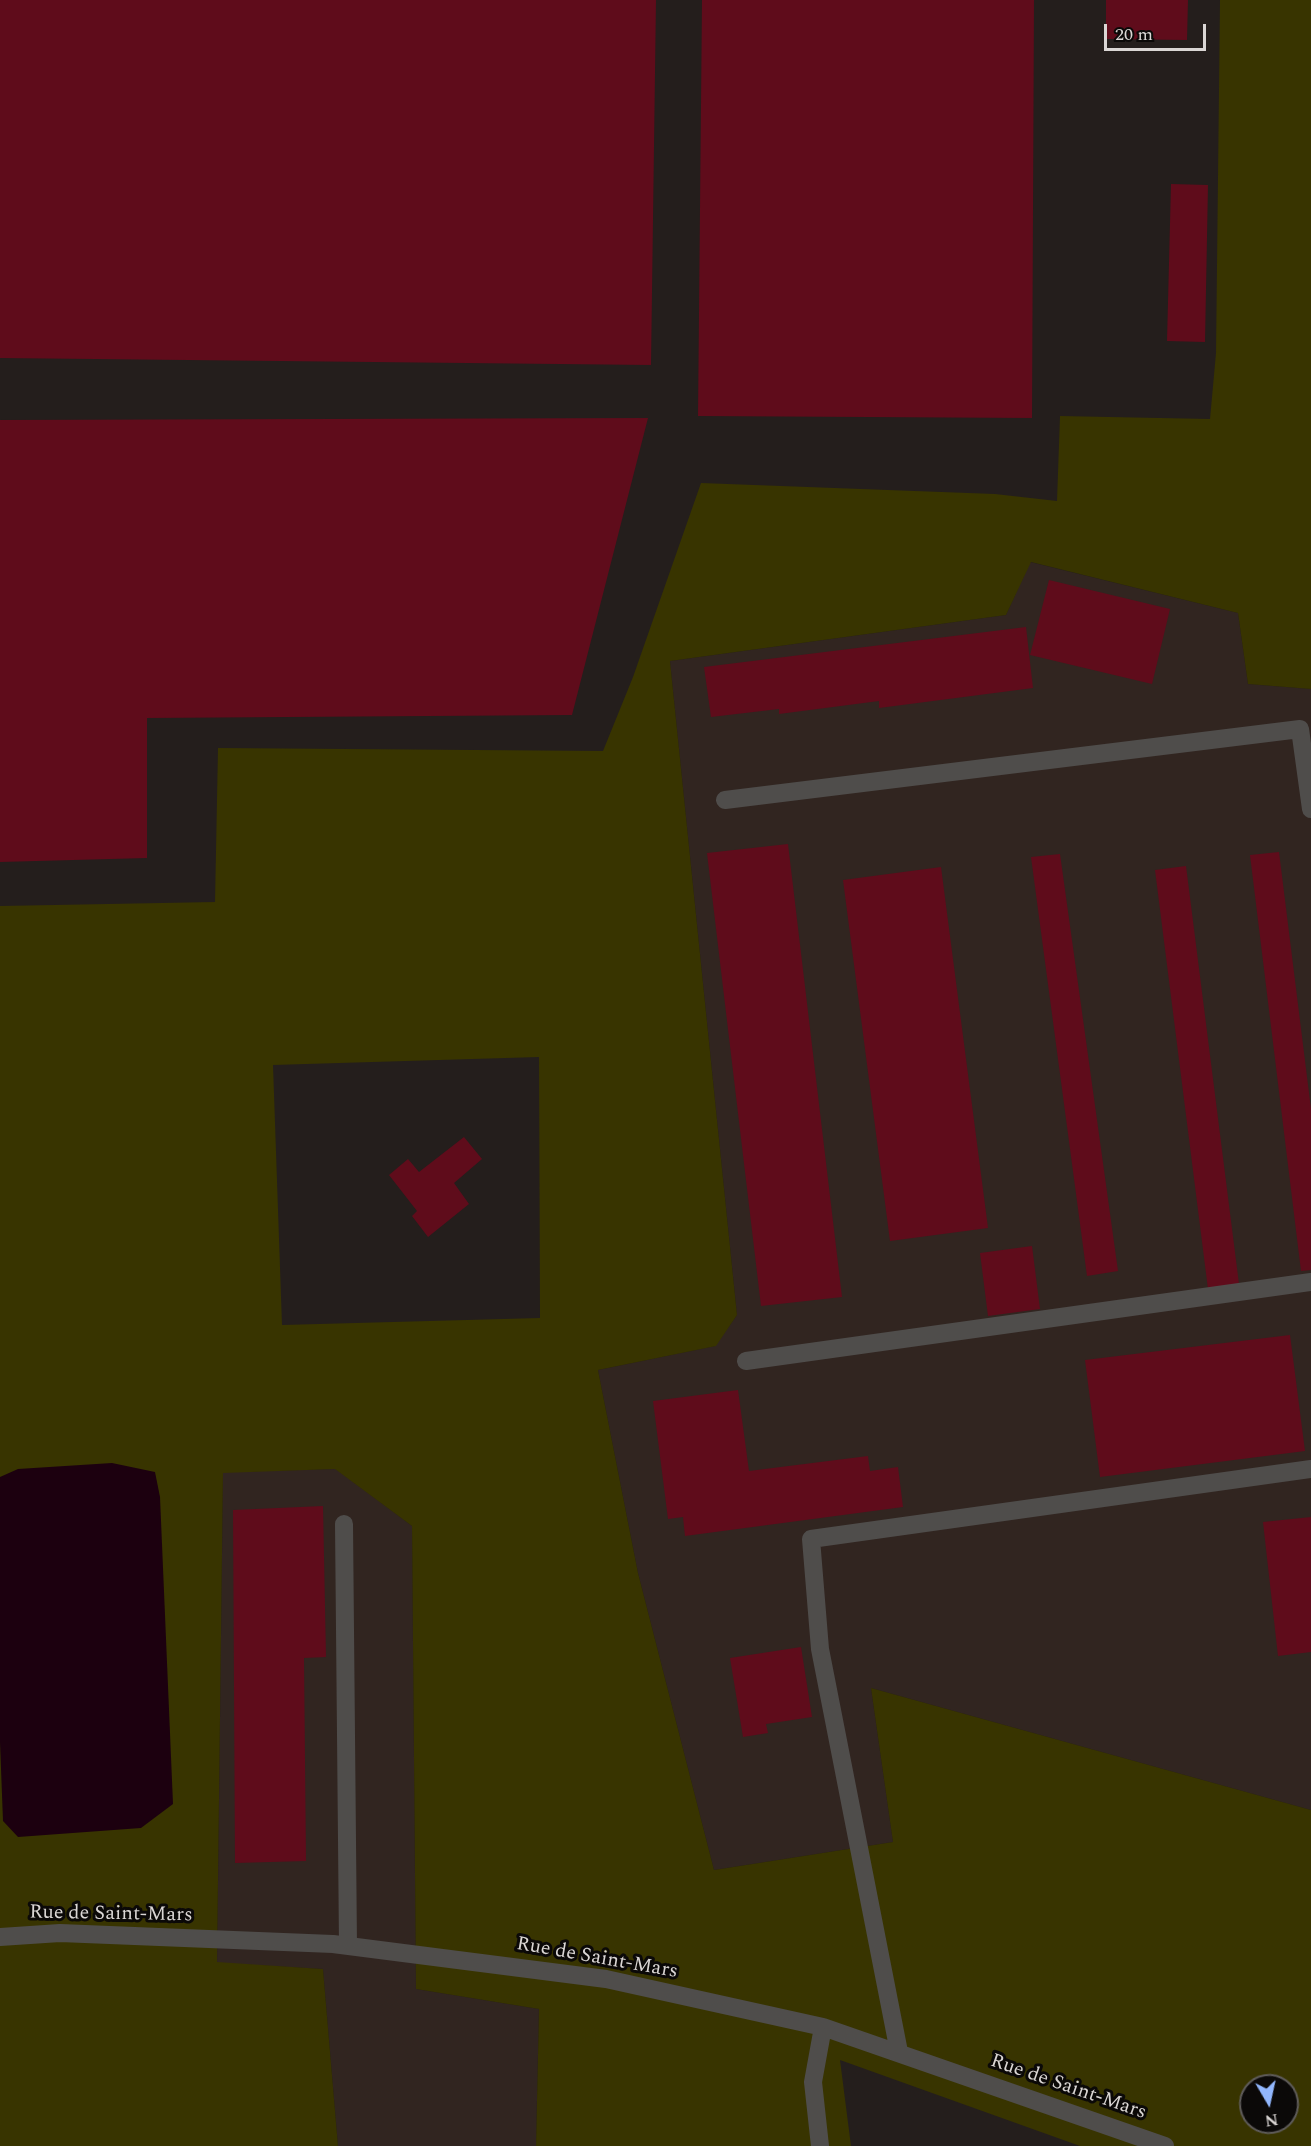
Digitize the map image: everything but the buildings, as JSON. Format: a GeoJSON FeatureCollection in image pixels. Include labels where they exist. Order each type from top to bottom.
{"type":"FeatureCollection","features":[{"type":"Feature","properties":{"kind":"street"},"geometry":{"type":"LineString","coordinates":[[725,800],[1300,729],[1311,809]]}},
{"type":"Feature","properties":{"kind":"street"},"geometry":{"type":"LineString","coordinates":[[746,1361],[1311,1282]]}},
{"type":"Feature","properties":{"kind":"street"},"geometry":{"type":"LineString","coordinates":[[899,2052],[820,1649],[811,1539],[1311,1469]]}},
{"type":"Feature","properties":{"kind":"street"},"geometry":{"type":"LineString","coordinates":[[344,1524],[348,1946]]}},
{"type":"Feature","properties":{"kind":"street","name":"Rue de Saint-Mars"},"geometry":{"type":"LineString","coordinates":[[0,1937],[60,1933],[348,1946],[606,1979],[823,2027],[1165,2146]]}},
{"type":"Feature","properties":{"kind":"street"},"geometry":{"type":"LineString","coordinates":[[820,2146],[813,2082],[823,2027]]}},
{"type":"Feature","properties":{"kind":"shaded area"},"geometry":{"type":"Polygon","coordinates":[[[1220,0],[1311,0],[1311,689],[1248,684],[1238,613],[1031,562],[1006,615],[670,661],[737,1315],[716,1346],[598,1370],[638,1573],[714,1870],[893,1842],[871,1688],[1311,1810],[1311,2146],[1080,2146],[840,2060],[851,2146],[536,2146],[539,2009],[416,1989],[412,1526],[335,1469],[223,1473],[217,1962],[323,1969],[338,2146],[0,2146],[0,906],[215,902],[218,748],[603,751],[633,677],[701,483],[995,494],[1057,501],[1060,416],[1210,419],[1216,353],[1220,0]],[[539,1057],[273,1065],[282,1325],[540,1318],[539,1057]]]}},
{"type":"Feature","properties":{"kind":"shaded area"},"geometry":{"type":"Polygon","coordinates":[[[1030,562],[1238,613],[1248,684],[1311,689],[1311,1810],[871,1688],[893,1842],[714,1870],[638,1573],[598,1370],[715,1346],[737,1315],[670,661],[1006,615],[1030,562]]]}},
{"type":"Feature","properties":{"kind":"shaded area"},"geometry":{"type":"Polygon","coordinates":[[[112,1463],[155,1472],[160,1497],[173,1804],[141,1828],[18,1837],[3,1821],[0,1742],[0,1477],[18,1469],[112,1463]]]}},
{"type":"Feature","properties":{"kind":"shaded area"},"geometry":{"type":"Polygon","coordinates":[[[336,1469],[412,1526],[416,1989],[539,2009],[536,2146],[338,2146],[323,1969],[217,1963],[223,1472],[336,1469]]]}}]}
